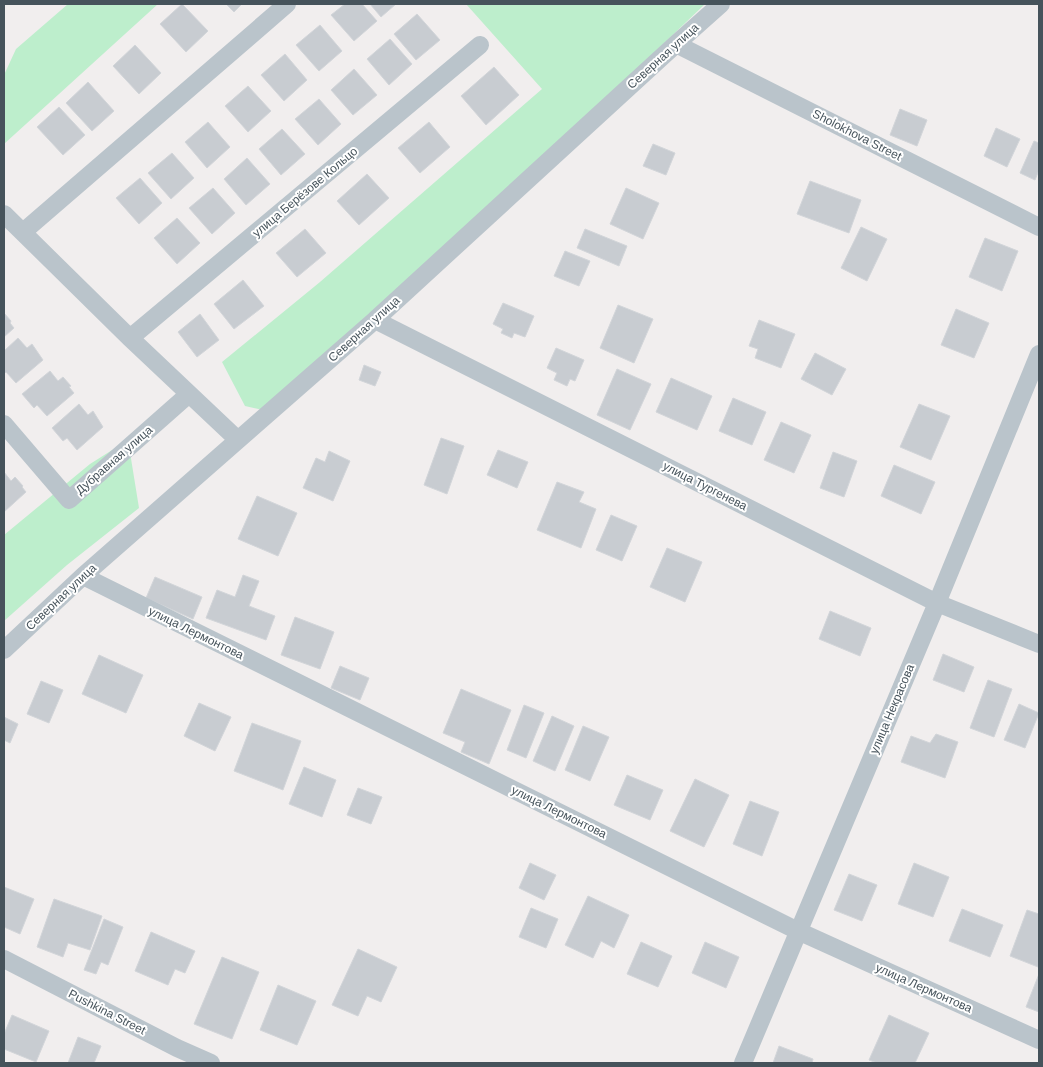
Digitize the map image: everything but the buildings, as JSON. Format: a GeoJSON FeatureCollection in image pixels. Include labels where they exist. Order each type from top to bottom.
{"type":"FeatureCollection","features":[{"type":"Feature","properties":{"kind":"street"},"geometry":{"type":"LineString","coordinates":[[23,232],[287,4]]}},
{"type":"Feature","properties":{"kind":"street","name":"Северная улица"},"geometry":{"type":"LineString","coordinates":[[4,650],[82,576],[375,320],[721,4]]}},
{"type":"Feature","properties":{"kind":"street","name":"Sholokhova Street"},"geometry":{"type":"LineString","coordinates":[[676,44],[1039,227]]}},
{"type":"Feature","properties":{"kind":"street","name":"улица Берёзове Кольцо"},"geometry":{"type":"LineString","coordinates":[[130,338],[480,45]]}},
{"type":"Feature","properties":{"kind":"street"},"geometry":{"type":"LineString","coordinates":[[4,214],[130,338],[238,440]]}},
{"type":"Feature","properties":{"kind":"street","name":"улица Тургенева"},"geometry":{"type":"LineString","coordinates":[[375,320],[937,603],[1039,644]]}},
{"type":"Feature","properties":{"kind":"street","name":"улица Некрасова"},"geometry":{"type":"LineString","coordinates":[[743,1063],[937,603],[1039,354]]}},
{"type":"Feature","properties":{"kind":"street","name":"Дубравная улица"},"geometry":{"type":"LineString","coordinates":[[4,424],[69,500],[189,394]]}},
{"type":"Feature","properties":{"kind":"street","name":"улица Лермонтова"},"geometry":{"type":"LineString","coordinates":[[82,576],[798,931],[1039,1040]]}},
{"type":"Feature","properties":{"kind":"street","name":"Pushkina Street"},"geometry":{"type":"LineString","coordinates":[[4,959],[174,1056],[211,1063]]}},
{"type":"Feature","properties":{"kind":"green space"},"geometry":{"type":"Polygon","coordinates":[[[68,4],[158,4],[4,144],[4,75],[16,49],[68,4]]]}},
{"type":"Feature","properties":{"kind":"green space"},"geometry":{"type":"Polygon","coordinates":[[[466,4],[705,4],[375,320],[263,410],[245,406],[222,362],[320,282],[542,89],[466,4]]]}},
{"type":"Feature","properties":{"kind":"green space"},"geometry":{"type":"Polygon","coordinates":[[[128,440],[139,508],[67,565],[4,621],[4,535],[90,464],[128,440]]]}}]}
